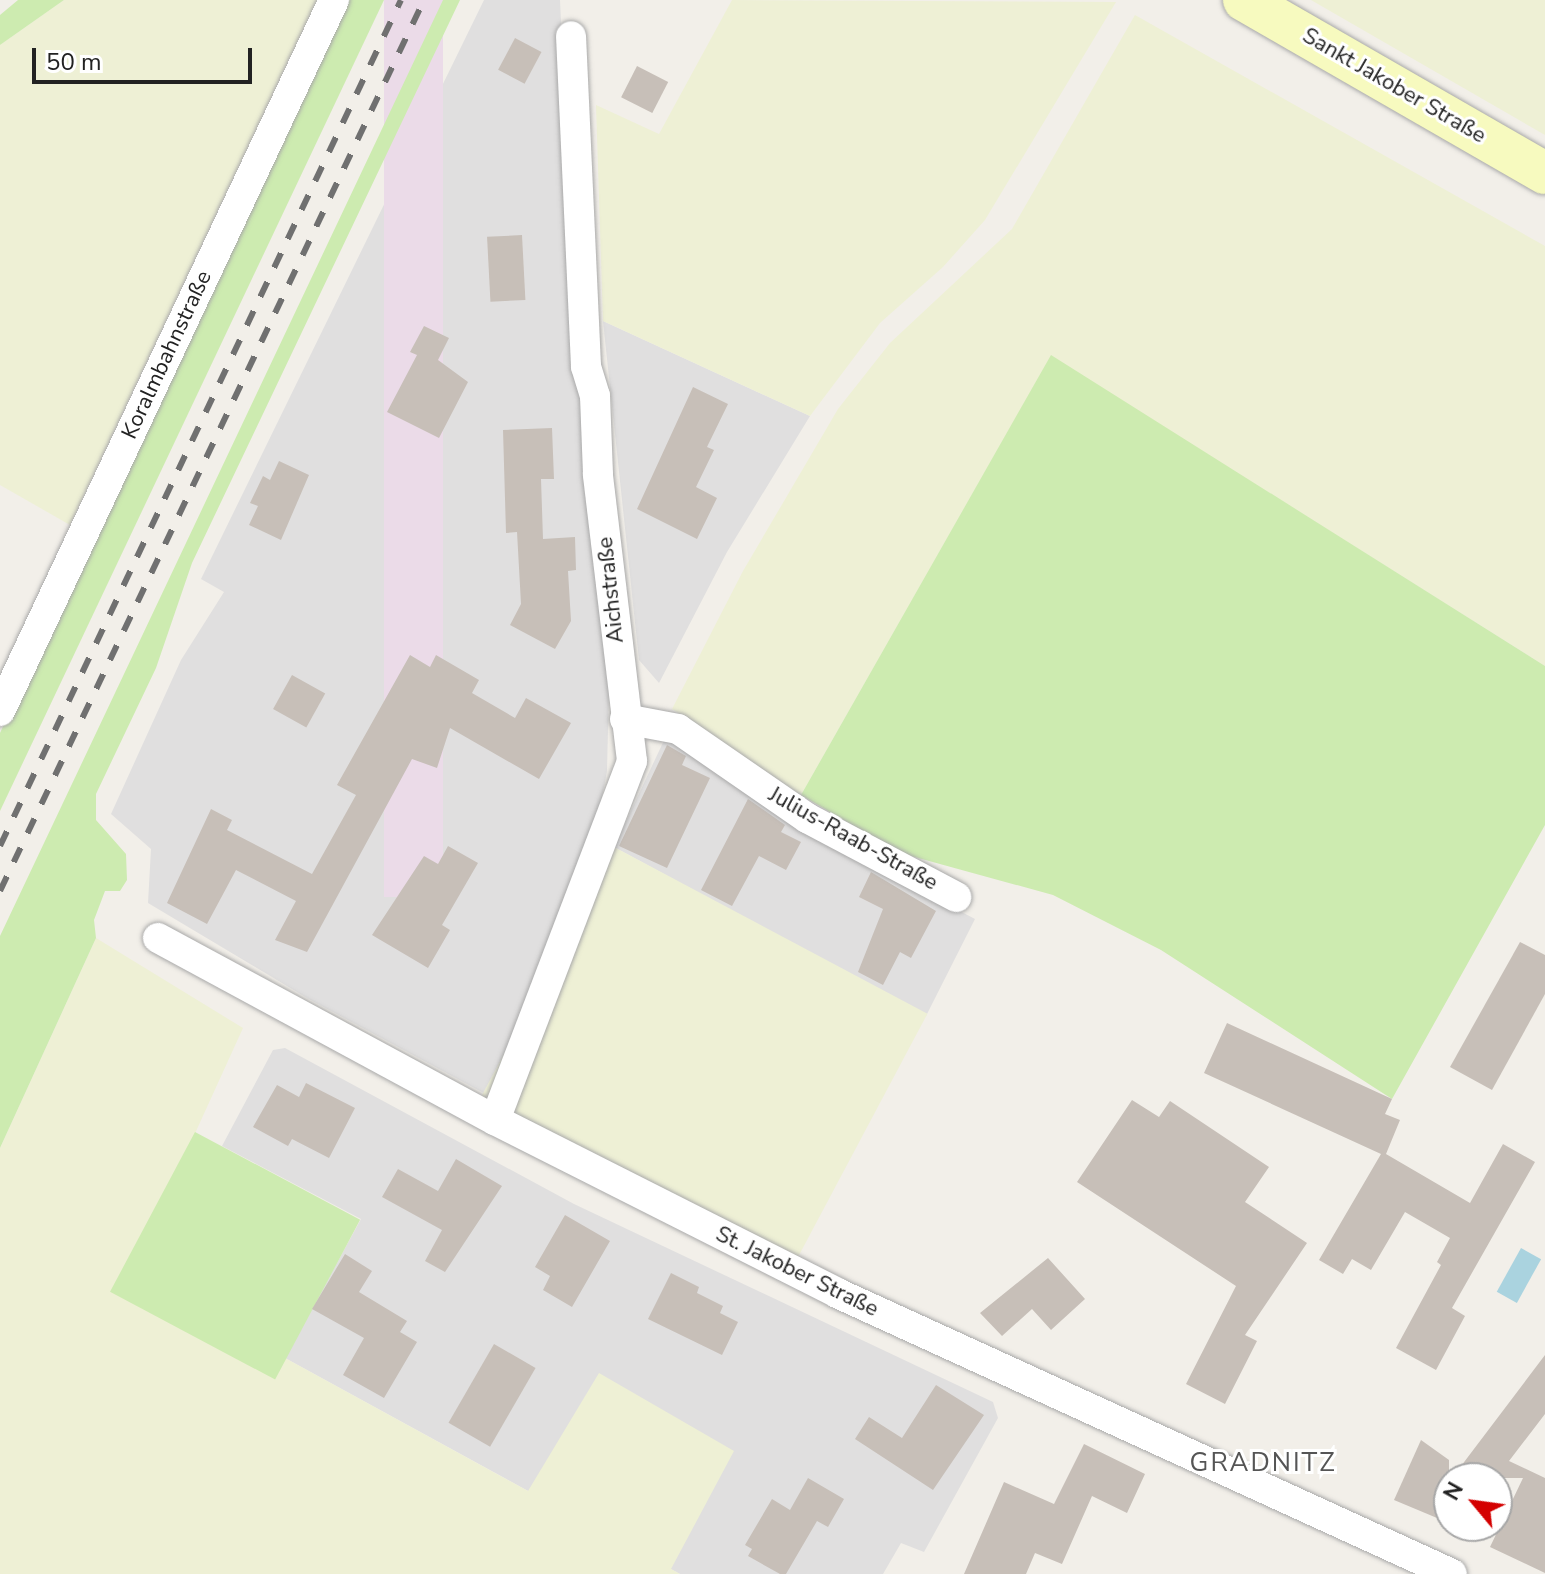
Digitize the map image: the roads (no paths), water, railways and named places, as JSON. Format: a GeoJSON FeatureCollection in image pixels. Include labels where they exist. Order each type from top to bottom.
{"type":"FeatureCollection","features":[{"type":"Feature","properties":{"kind":"main road","name":"Sankt Jakober Straße"},"geometry":{"type":"LineString","coordinates":[[1244,0],[1545,173]]}},
{"type":"Feature","properties":{"kind":"street","name":"Koralmbahnstraße"},"geometry":{"type":"LineString","coordinates":[[0,711],[334,0]]}},
{"type":"Feature","properties":{"kind":"street","name":"Aichstraße"},"geometry":{"type":"LineString","coordinates":[[495,1120],[632,761],[598,474],[595,396],[586,366],[571,36]]}},
{"type":"Feature","properties":{"kind":"street","name":"Julius-Raab-Straße"},"geometry":{"type":"LineString","coordinates":[[625,719],[678,729],[807,818],[956,897]]}},
{"type":"Feature","properties":{"kind":"street","name":"St. Jakober Straße"},"geometry":{"type":"LineString","coordinates":[[158,938],[495,1120],[837,1293],[1452,1574]]}},
{"type":"Feature","properties":{"kind":"water"},"geometry":{"type":"Polygon","coordinates":[[[1521,1248],[1541,1259],[1517,1303],[1497,1292],[1521,1248]]]}},
{"type":"Feature","properties":{"kind":"railway"},"geometry":{"type":"LineString","coordinates":[[0,846],[401,0]]}},
{"type":"Feature","properties":{"kind":"railway"},"geometry":{"type":"LineString","coordinates":[[0,891],[424,0]]}},
{"type":"Feature","properties":{"kind":"district","name":"GRADNITZ"},"geometry":{"type":"Point","coordinates":[1263,1463]}}]}
